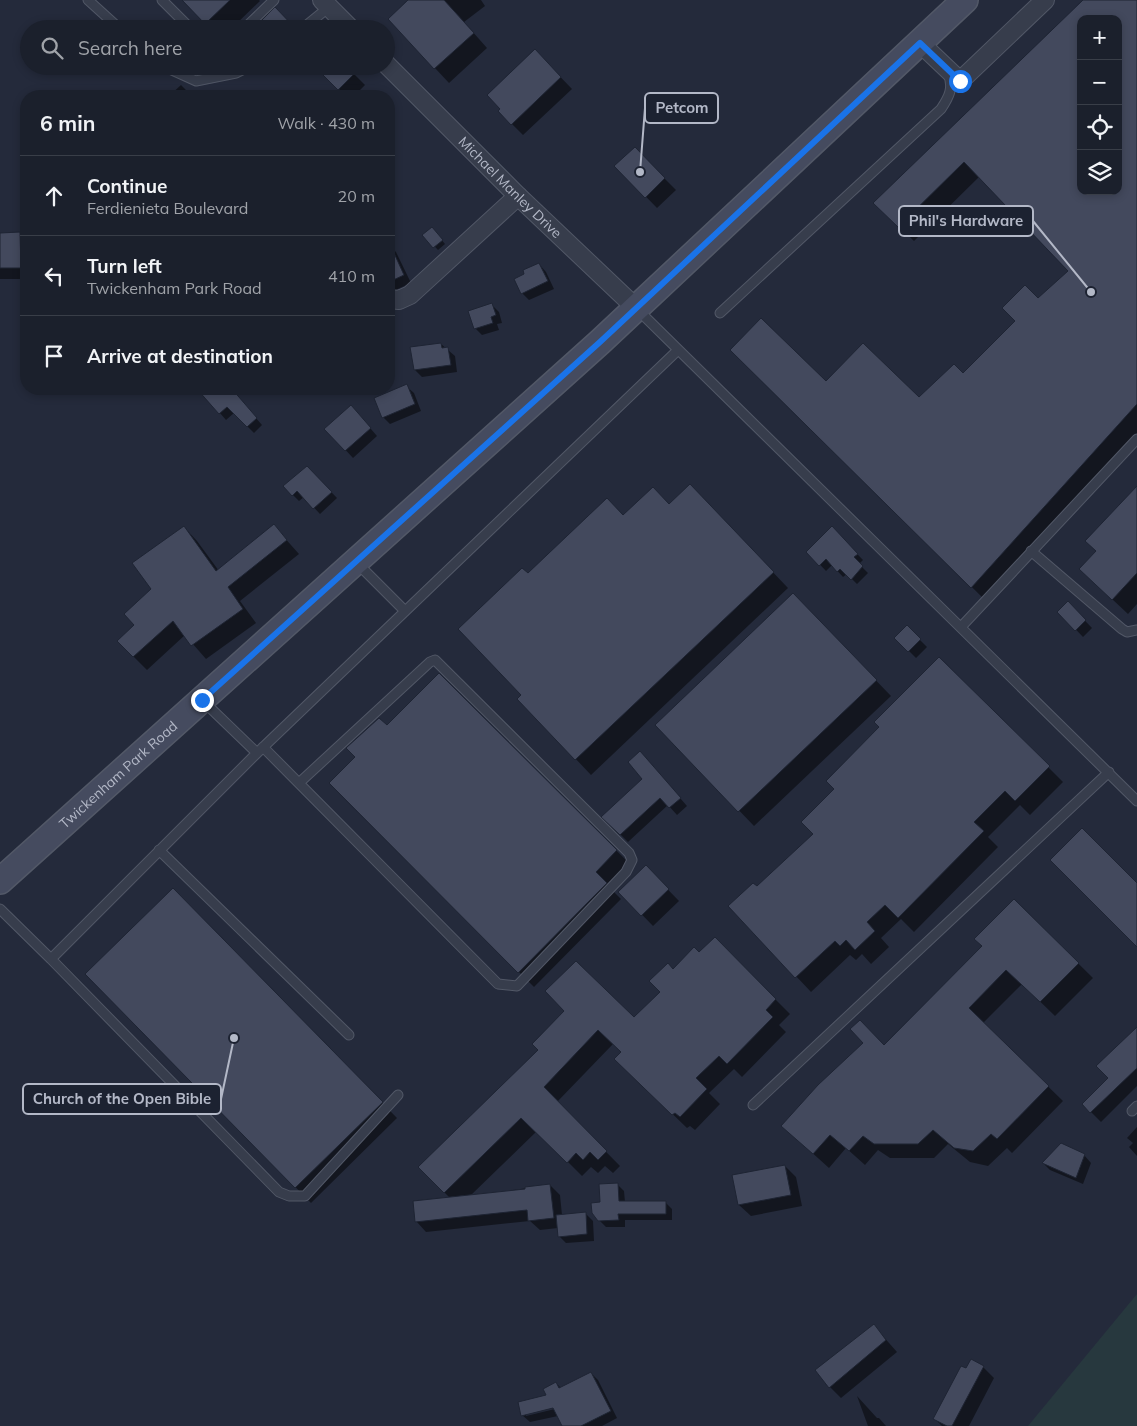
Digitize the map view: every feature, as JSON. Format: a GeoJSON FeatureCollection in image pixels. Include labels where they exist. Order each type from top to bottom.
{"type":"FeatureCollection","features":[{"type":"Feature","properties":{"kind":"main road","name":"Twickenham Park Road"},"geometry":{"type":"LineString","coordinates":[[0,881],[636,308],[965,0]]}},
{"type":"Feature","properties":{"kind":"street"},"geometry":{"type":"LineString","coordinates":[[920,43],[960,81],[1045,0]]}},
{"type":"Feature","properties":{"kind":"street"},"geometry":{"type":"LineString","coordinates":[[326,3],[342,20]]}},
{"type":"Feature","properties":{"kind":"street","name":"Michael Manley Drive"},"geometry":{"type":"LineString","coordinates":[[395,73],[518,196],[636,308]]}},
{"type":"Feature","properties":{"kind":"street"},"geometry":{"type":"LineString","coordinates":[[395,300],[400,300],[410,295],[518,196]]}},
{"type":"Feature","properties":{"kind":"lane"},"geometry":{"type":"LineString","coordinates":[[88,0],[110,20]]}},
{"type":"Feature","properties":{"kind":"lane"},"geometry":{"type":"LineString","coordinates":[[162,0],[182,20]]}},
{"type":"Feature","properties":{"kind":"lane"},"geometry":{"type":"LineString","coordinates":[[253,20],[274,0]]}},
{"type":"Feature","properties":{"kind":"lane"},"geometry":{"type":"LineString","coordinates":[[310,20],[326,3]]}},
{"type":"Feature","properties":{"kind":"lane"},"geometry":{"type":"LineString","coordinates":[[720,313],[940,109],[950,96],[951,80],[946,68]]}},
{"type":"Feature","properties":{"kind":"lane"},"geometry":{"type":"LineString","coordinates":[[183,75],[196,81],[216,75]]}},
{"type":"Feature","properties":{"kind":"lane"},"geometry":{"type":"LineString","coordinates":[[636,308],[1137,801]]}},
{"type":"Feature","properties":{"kind":"lane"},"geometry":{"type":"LineString","coordinates":[[51,959],[260,750],[678,350]]}},
{"type":"Feature","properties":{"kind":"lane"},"geometry":{"type":"LineString","coordinates":[[961,627],[1137,438]]}},
{"type":"Feature","properties":{"kind":"lane"},"geometry":{"type":"LineString","coordinates":[[1031,552],[1122,629],[1127,632],[1137,630]]}},
{"type":"Feature","properties":{"kind":"lane"},"geometry":{"type":"LineString","coordinates":[[356,562],[405,611]]}},
{"type":"Feature","properties":{"kind":"lane"},"geometry":{"type":"LineString","coordinates":[[202,700],[299,783],[498,984],[508,987],[517,986],[626,872],[632,860],[629,853],[436,660],[430,662],[299,783]]}},
{"type":"Feature","properties":{"kind":"lane"},"geometry":{"type":"LineString","coordinates":[[753,1105],[1109,772]]}},
{"type":"Feature","properties":{"kind":"lane"},"geometry":{"type":"LineString","coordinates":[[159,850],[349,1034]]}},
{"type":"Feature","properties":{"kind":"lane"},"geometry":{"type":"LineString","coordinates":[[0,909],[279,1192],[289,1196],[305,1196],[398,1095]]}},
{"type":"Feature","properties":{"kind":"shaded area"},"geometry":{"type":"Polygon","coordinates":[[[1137,1294],[1137,1426],[1028,1426],[1137,1294]]]}},
{"type":"Feature","properties":{"kind":"building"},"geometry":{"type":"Polygon","coordinates":[[[182,0],[230,0],[209,20],[201,20],[182,0]]]}},
{"type":"Feature","properties":{"kind":"building"},"geometry":{"type":"Polygon","coordinates":[[[408,0],[444,0],[474,33],[434,69],[395,27],[395,20],[388,19],[408,0]]]}},
{"type":"Feature","properties":{"kind":"building"},"geometry":{"type":"Polygon","coordinates":[[[1083,0],[1137,0],[1137,404],[971,588],[730,350],[761,318],[826,381],[863,343],[919,397],[954,364],[963,373],[1015,321],[1002,308],[1025,285],[1038,298],[1068,271],[964,162],[898,227],[873,203],[1083,0]]]}},
{"type":"Feature","properties":{"kind":"building"},"geometry":{"type":"Polygon","coordinates":[[[275,7],[287,20],[262,20],[275,7]]]}},
{"type":"Feature","properties":{"kind":"building"},"geometry":{"type":"Polygon","coordinates":[[[535,49],[561,77],[511,125],[487,95],[535,49]]]}},
{"type":"Feature","properties":{"kind":"building"},"geometry":{"type":"Polygon","coordinates":[[[323,75],[353,75],[338,90],[323,75]]]}},
{"type":"Feature","properties":{"kind":"building"},"geometry":{"type":"Polygon","coordinates":[[[635,147],[665,178],[645,198],[614,166],[635,147]]]}},
{"type":"Feature","properties":{"kind":"building"},"geometry":{"type":"Polygon","coordinates":[[[432,227],[443,240],[433,248],[422,235],[432,227]]]}},
{"type":"Feature","properties":{"kind":"building"},"geometry":{"type":"Polygon","coordinates":[[[20,232],[20,268],[0,268],[0,233],[20,232]]]}},
{"type":"Feature","properties":{"kind":"building"},"geometry":{"type":"Polygon","coordinates":[[[395,255],[404,275],[395,279],[395,255]]]}},
{"type":"Feature","properties":{"kind":"building"},"geometry":{"type":"Polygon","coordinates":[[[539,263],[548,281],[521,294],[514,279],[524,274],[523,270],[539,263]]]}},
{"type":"Feature","properties":{"kind":"building"},"geometry":{"type":"Polygon","coordinates":[[[492,303],[496,315],[491,317],[493,323],[474,329],[468,311],[492,303]]]}},
{"type":"Feature","properties":{"kind":"building"},"geometry":{"type":"Polygon","coordinates":[[[441,343],[442,348],[448,347],[451,365],[414,370],[410,347],[441,343]]]}},
{"type":"Feature","properties":{"kind":"building"},"geometry":{"type":"Polygon","coordinates":[[[407,384],[415,404],[382,418],[374,398],[381,395],[395,395],[395,389],[407,384]]]}},
{"type":"Feature","properties":{"kind":"building"},"geometry":{"type":"Polygon","coordinates":[[[202,395],[237,395],[257,418],[247,427],[227,407],[219,414],[202,395]]]}},
{"type":"Feature","properties":{"kind":"building"},"geometry":{"type":"Polygon","coordinates":[[[351,405],[371,428],[345,451],[324,429],[351,405]]]}},
{"type":"Feature","properties":{"kind":"building"},"geometry":{"type":"Polygon","coordinates":[[[307,466],[332,492],[313,509],[297,491],[292,496],[283,486],[307,466]]]}},
{"type":"Feature","properties":{"kind":"building"},"geometry":{"type":"Polygon","coordinates":[[[690,484],[774,572],[575,760],[517,699],[521,695],[458,629],[522,568],[528,573],[607,498],[623,515],[653,487],[669,504],[690,484]]]}},
{"type":"Feature","properties":{"kind":"building"},"geometry":{"type":"Polygon","coordinates":[[[1137,486],[1137,573],[1112,600],[1079,569],[1096,551],[1085,541],[1137,486]]]}},
{"type":"Feature","properties":{"kind":"building"},"geometry":{"type":"Polygon","coordinates":[[[274,524],[287,540],[228,587],[243,609],[191,646],[173,621],[133,657],[117,641],[134,625],[124,614],[151,589],[132,563],[184,526],[216,571],[274,524]]]}},
{"type":"Feature","properties":{"kind":"building"},"geometry":{"type":"Polygon","coordinates":[[[832,526],[858,554],[854,557],[863,566],[851,580],[840,569],[837,572],[826,559],[819,566],[806,552],[832,526]]]}},
{"type":"Feature","properties":{"kind":"building"},"geometry":{"type":"Polygon","coordinates":[[[793,593],[877,680],[738,812],[655,725],[793,593]]]}},
{"type":"Feature","properties":{"kind":"building"},"geometry":{"type":"Polygon","coordinates":[[[1068,601],[1086,620],[1075,631],[1057,612],[1068,601]]]}},
{"type":"Feature","properties":{"kind":"building"},"geometry":{"type":"Polygon","coordinates":[[[907,625],[921,639],[908,652],[894,638],[907,625]]]}},
{"type":"Feature","properties":{"kind":"building"},"geometry":{"type":"Polygon","coordinates":[[[939,657],[1050,766],[1015,801],[1005,791],[974,822],[984,831],[898,918],[885,905],[867,922],[875,931],[855,950],[846,940],[840,946],[835,941],[795,978],[728,906],[753,883],[757,886],[813,834],[801,822],[834,789],[826,781],[879,727],[874,722],[939,657]]]}},
{"type":"Feature","properties":{"kind":"building"},"geometry":{"type":"Polygon","coordinates":[[[439,673],[617,850],[596,872],[607,883],[518,973],[329,783],[355,757],[346,748],[379,718],[387,725],[439,673]]]}},
{"type":"Feature","properties":{"kind":"building"},"geometry":{"type":"Polygon","coordinates":[[[640,751],[681,798],[669,808],[660,798],[620,835],[601,817],[642,779],[628,762],[640,751]]]}},
{"type":"Feature","properties":{"kind":"building"},"geometry":{"type":"Polygon","coordinates":[[[1082,828],[1137,883],[1137,947],[1050,860],[1082,828]]]}},
{"type":"Feature","properties":{"kind":"building"},"geometry":{"type":"Polygon","coordinates":[[[646,865],[669,889],[641,916],[618,892],[646,865]]]}},
{"type":"Feature","properties":{"kind":"building"},"geometry":{"type":"Polygon","coordinates":[[[173,888],[383,1102],[295,1188],[85,974],[173,888]]]}},
{"type":"Feature","properties":{"kind":"building"},"geometry":{"type":"Polygon","coordinates":[[[1014,899],[1079,963],[1040,1002],[1006,970],[969,1008],[1049,1086],[997,1139],[991,1134],[973,1151],[954,1148],[933,1130],[918,1144],[874,1144],[863,1136],[849,1151],[830,1135],[813,1154],[781,1126],[818,1085],[863,1043],[850,1029],[860,1020],[884,1045],[982,946],[974,939],[1014,899]]]}},
{"type":"Feature","properties":{"kind":"building"},"geometry":{"type":"Polygon","coordinates":[[[715,937],[776,999],[766,1010],[773,1017],[727,1064],[719,1056],[696,1078],[707,1089],[680,1117],[675,1113],[672,1115],[614,1059],[621,1052],[598,1030],[544,1087],[607,1151],[598,1160],[590,1152],[583,1160],[576,1153],[567,1163],[521,1118],[444,1193],[418,1167],[538,1050],[532,1044],[564,1011],[545,991],[576,961],[634,1017],[660,992],[649,981],[668,963],[673,969],[694,947],[699,952],[715,937]]]}},
{"type":"Feature","properties":{"kind":"building"},"geometry":{"type":"Polygon","coordinates":[[[1137,1027],[1137,1068],[1090,1113],[1082,1104],[1108,1078],[1096,1066],[1137,1027]]]}},
{"type":"Feature","properties":{"kind":"building"},"geometry":{"type":"Polygon","coordinates":[[[1061,1143],[1085,1154],[1076,1178],[1042,1163],[1061,1143]]]}},
{"type":"Feature","properties":{"kind":"building"},"geometry":{"type":"Polygon","coordinates":[[[785,1165],[791,1195],[738,1205],[732,1175],[785,1165]]]}},
{"type":"Feature","properties":{"kind":"building"},"geometry":{"type":"Polygon","coordinates":[[[618,1183],[619,1201],[666,1201],[666,1214],[618,1214],[619,1220],[598,1221],[592,1213],[591,1203],[600,1202],[599,1184],[618,1183]]]}},
{"type":"Feature","properties":{"kind":"building"},"geometry":{"type":"Polygon","coordinates":[[[550,1184],[554,1218],[528,1221],[527,1210],[415,1222],[413,1201],[525,1189],[525,1187],[550,1184]]]}},
{"type":"Feature","properties":{"kind":"building"},"geometry":{"type":"Polygon","coordinates":[[[586,1212],[587,1234],[558,1237],[556,1215],[586,1212]]]}},
{"type":"Feature","properties":{"kind":"building"},"geometry":{"type":"Polygon","coordinates":[[[874,1324],[886,1340],[829,1388],[815,1370],[874,1324]]]}},
{"type":"Feature","properties":{"kind":"building"},"geometry":{"type":"Polygon","coordinates":[[[971,1359],[984,1366],[952,1426],[947,1426],[933,1419],[961,1366],[966,1368],[971,1359]]]}},
{"type":"Feature","properties":{"kind":"building"},"geometry":{"type":"Polygon","coordinates":[[[591,1372],[611,1411],[581,1426],[562,1426],[553,1408],[521,1416],[518,1402],[546,1395],[543,1389],[556,1382],[559,1388],[591,1372]]]}},
{"type":"Feature","properties":{"kind":"place","name":"Petcom"},"geometry":{"type":"Point","coordinates":[640,172]}},
{"type":"Feature","properties":{"kind":"place","name":"Phil's Hardware"},"geometry":{"type":"Point","coordinates":[1091,292]}},
{"type":"Feature","properties":{"kind":"place","name":"Church of the Open Bible"},"geometry":{"type":"Point","coordinates":[234,1038]}},
{"type":"Feature","properties":{"kind":"route"},"geometry":{"type":"LineString","coordinates":[[202,700],[600,342],[920,43],[960,81]]}}]}
